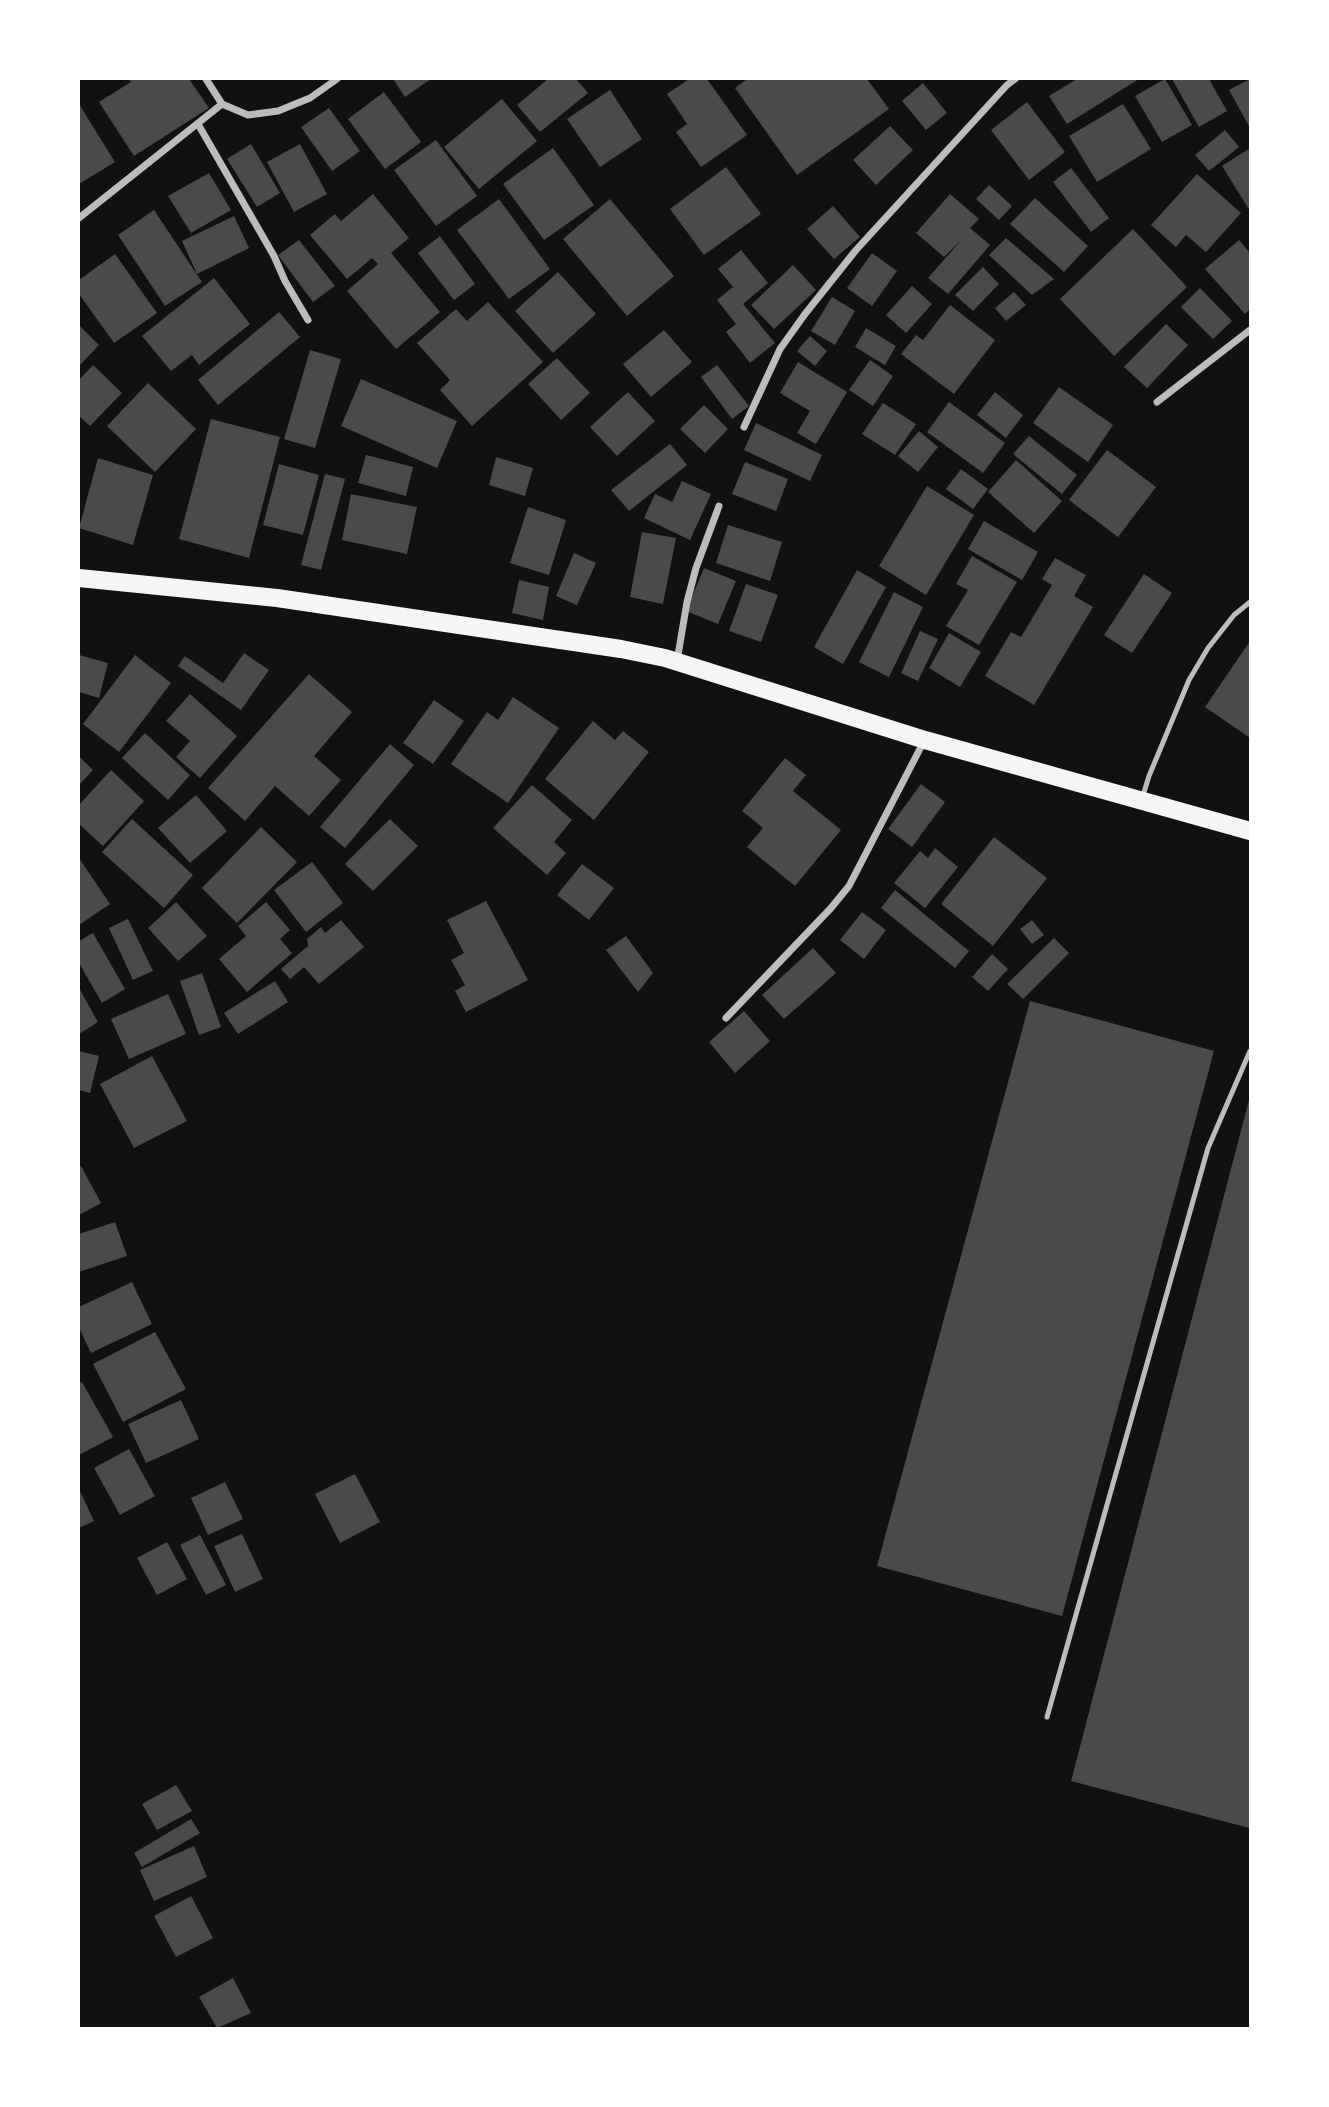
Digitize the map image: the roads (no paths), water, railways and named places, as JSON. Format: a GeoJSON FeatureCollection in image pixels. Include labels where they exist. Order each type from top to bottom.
{"type":"FeatureCollection","features":[{"type":"Feature","properties":{"kind":"main road"},"geometry":{"type":"LineString","coordinates":[[79,579],[277,598],[621,649],[677,662],[925,740],[1250,831]]}},
{"type":"Feature","properties":{"kind":"street"},"geometry":{"type":"LineString","coordinates":[[206,79],[222,104],[248,115],[278,111],[310,98],[337,79]]}},
{"type":"Feature","properties":{"kind":"street"},"geometry":{"type":"LineString","coordinates":[[744,427],[780,349],[805,314],[856,250],[1006,82],[1015,79]]}},
{"type":"Feature","properties":{"kind":"street"},"geometry":{"type":"LineString","coordinates":[[79,218],[222,104]]}},
{"type":"Feature","properties":{"kind":"street"},"geometry":{"type":"LineString","coordinates":[[198,124],[308,320]]}},
{"type":"Feature","properties":{"kind":"street"},"geometry":{"type":"LineString","coordinates":[[1157,402],[1250,330]]}},
{"type":"Feature","properties":{"kind":"street"},"geometry":{"type":"LineString","coordinates":[[677,662],[696,568],[719,506]]}},
{"type":"Feature","properties":{"kind":"street"},"geometry":{"type":"LineString","coordinates":[[726,1018],[849,886],[925,740]]}},
{"type":"Feature","properties":{"kind":"lane"},"geometry":{"type":"LineString","coordinates":[[1141,801],[1189,680],[1225,626],[1250,602]]}},
{"type":"Feature","properties":{"kind":"lane"},"geometry":{"type":"LineString","coordinates":[[1047,1717],[1208,1148],[1250,1051]]}}]}
